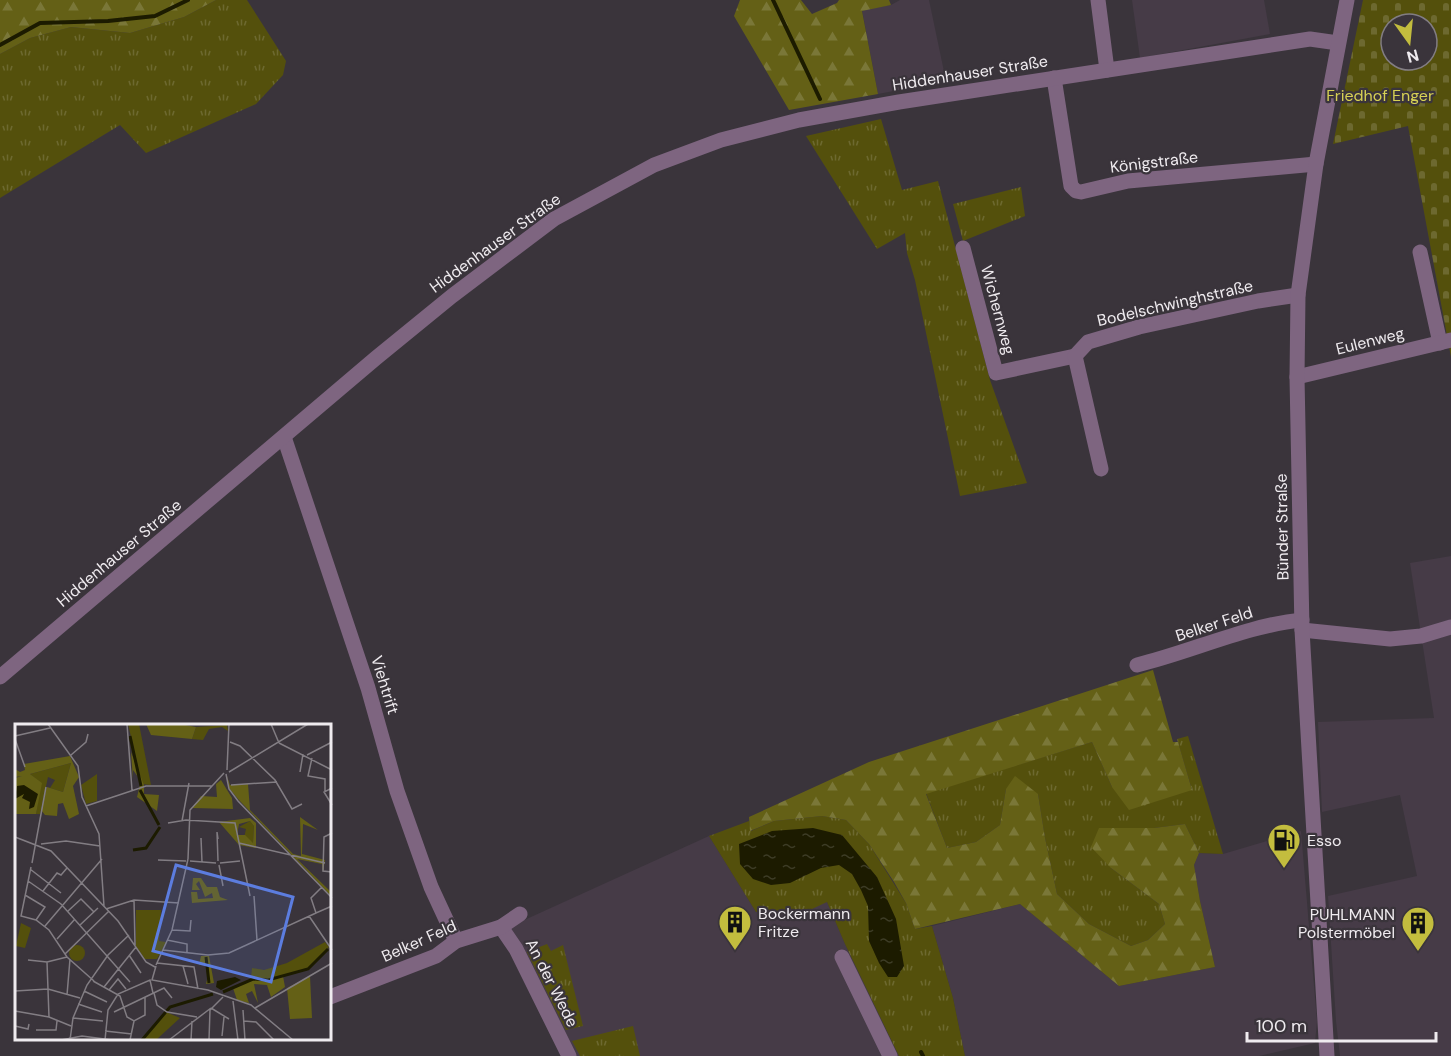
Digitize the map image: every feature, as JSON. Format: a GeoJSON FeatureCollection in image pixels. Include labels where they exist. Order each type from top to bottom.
{"type":"FeatureCollection","features":[{"type":"Feature","properties":{"kind":"street"},"geometry":{"type":"LineString","coordinates":[[1098,0],[1107,70]]}},
{"type":"Feature","properties":{"kind":"street","name":"Bünder Straße"},"geometry":{"type":"LineString","coordinates":[[1327,1056],[1302,625],[1297,377],[1298,295],[1316,164],[1347,0]]}},
{"type":"Feature","properties":{"kind":"street","name":"Hiddenhauser Straße"},"geometry":{"type":"LineString","coordinates":[[0,677],[452,296],[554,219],[654,165],[721,140],[799,120],[1310,39],[1338,43]]}},
{"type":"Feature","properties":{"kind":"street","name":"Königstraße"},"geometry":{"type":"LineString","coordinates":[[1054,78],[1071,186],[1076,191],[1081,192],[1128,181],[1316,164]]}},
{"type":"Feature","properties":{"kind":"street","name":"Wichernweg"},"geometry":{"type":"LineString","coordinates":[[963,249],[996,373],[1075,356]]}},
{"type":"Feature","properties":{"kind":"street"},"geometry":{"type":"LineString","coordinates":[[1420,252],[1445,341]]}},
{"type":"Feature","properties":{"kind":"street","name":"Bodelschwinghstraße"},"geometry":{"type":"LineString","coordinates":[[1075,356],[1088,342],[1138,327],[1258,301],[1298,295]]}},
{"type":"Feature","properties":{"kind":"street","name":"Eulenweg"},"geometry":{"type":"LineString","coordinates":[[1297,377],[1445,341]]}},
{"type":"Feature","properties":{"kind":"street"},"geometry":{"type":"LineString","coordinates":[[1075,356],[1101,469]]}},
{"type":"Feature","properties":{"kind":"street","name":"Viehtrift"},"geometry":{"type":"LineString","coordinates":[[284,437],[368,688],[397,791],[431,887],[456,941]]}},
{"type":"Feature","properties":{"kind":"street","name":"Belker Feld"},"geometry":{"type":"LineString","coordinates":[[1137,665],[1279,622],[1390,639],[1421,636],[1451,627]]}},
{"type":"Feature","properties":{"kind":"street","name":"Belker Feld"},"geometry":{"type":"LineString","coordinates":[[332,996],[436,956],[456,941],[501,927],[520,914]]}},
{"type":"Feature","properties":{"kind":"street","name":"An der Wede"},"geometry":{"type":"LineString","coordinates":[[501,927],[516,949],[569,1056]]}},
{"type":"Feature","properties":{"kind":"street"},"geometry":{"type":"LineString","coordinates":[[842,957],[890,1056]]}},
{"type":"Feature","properties":{"kind":"shaded area"},"geometry":{"type":"Polygon","coordinates":[[[900,0],[929,0],[946,81],[878,94],[862,10],[891,5],[900,0]]]}},
{"type":"Feature","properties":{"kind":"shaded area"},"geometry":{"type":"Polygon","coordinates":[[[1132,0],[1264,0],[1270,34],[1140,58],[1132,0]]]}},
{"type":"Feature","properties":{"kind":"shaded area"},"geometry":{"type":"Polygon","coordinates":[[[1451,556],[1451,1056],[1340,1056],[1328,896],[1417,876],[1400,795],[1322,812],[1318,722],[1434,718],[1410,563],[1451,556]]]}},
{"type":"Feature","properties":{"kind":"shaded area"},"geometry":{"type":"Polygon","coordinates":[[[1301,831],[1317,1021],[1315,1043],[1259,1056],[965,1056],[953,998],[932,926],[1020,904],[1119,986],[1215,967],[1194,865],[1199,853],[1223,854],[1301,831]]]}},
{"type":"Feature","properties":{"kind":"shaded area"},"geometry":{"type":"Polygon","coordinates":[[[709,836],[756,912],[827,902],[899,1056],[575,1056],[509,927],[709,836]]]}},
{"type":"Feature","properties":{"kind":"green space"},"geometry":{"type":"Polygon","coordinates":[[[0,0],[216,0],[184,17],[130,33],[71,27],[30,38],[0,54],[0,0]]]}},
{"type":"Feature","properties":{"kind":"green space"},"geometry":{"type":"Polygon","coordinates":[[[216,0],[247,0],[286,61],[283,75],[256,104],[146,153],[120,125],[0,198],[0,54],[30,38],[71,27],[130,33],[184,17],[216,0]]]}},
{"type":"Feature","properties":{"kind":"green space"},"geometry":{"type":"Polygon","coordinates":[[[740,0],[801,0],[812,14],[839,0],[889,0],[891,5],[862,11],[878,94],[789,110],[734,16],[740,0]]]}},
{"type":"Feature","properties":{"kind":"green space","name":"Friedhof Enger"},"geometry":{"type":"Polygon","coordinates":[[[1363,0],[1451,0],[1451,357],[1408,126],[1333,144],[1363,0]]]}},
{"type":"Feature","properties":{"kind":"green space"},"geometry":{"type":"Polygon","coordinates":[[[881,119],[902,190],[938,181],[990,380],[1027,483],[960,496],[915,280],[907,253],[905,233],[877,249],[806,136],[881,119]]]}},
{"type":"Feature","properties":{"kind":"green space"},"geometry":{"type":"Polygon","coordinates":[[[1021,187],[1025,216],[963,241],[953,204],[1021,187]]]}},
{"type":"Feature","properties":{"kind":"green space"},"geometry":{"type":"Polygon","coordinates":[[[1153,670],[1173,742],[1178,742],[1192,790],[1129,810],[1112,787],[1092,742],[926,794],[947,848],[976,842],[1000,825],[1006,789],[1015,776],[1038,794],[1057,894],[1089,924],[1131,946],[1148,940],[1165,924],[1159,904],[1111,868],[1091,847],[1099,828],[1154,828],[1185,824],[1199,853],[1194,865],[1215,967],[1119,986],[1020,904],[915,929],[906,903],[894,882],[869,844],[846,820],[822,816],[774,821],[750,831],[749,817],[869,762],[1153,670]]]}},
{"type":"Feature","properties":{"kind":"green space"},"geometry":{"type":"Polygon","coordinates":[[[1188,736],[1223,854],[1199,853],[1185,824],[1154,828],[1111,868],[1159,904],[1165,924],[1148,940],[1131,946],[1089,924],[1057,894],[1038,794],[1006,789],[1000,825],[976,842],[947,848],[926,793],[1092,742],[1112,787],[1192,790],[1177,739],[1188,736]]]}},
{"type":"Feature","properties":{"kind":"green space"},"geometry":{"type":"Polygon","coordinates":[[[822,816],[846,820],[869,844],[906,903],[915,929],[932,926],[953,998],[965,1056],[899,1056],[827,902],[812,909],[756,912],[709,836],[749,821],[751,831],[774,821],[822,816]]]}},
{"type":"Feature","properties":{"kind":"green space"},"geometry":{"type":"Polygon","coordinates":[[[547,944],[551,951],[563,945],[583,1026],[566,1030],[527,952],[547,944]]]}},
{"type":"Feature","properties":{"kind":"green space"},"geometry":{"type":"Polygon","coordinates":[[[633,1026],[640,1056],[580,1056],[572,1041],[633,1026]]]}},
{"type":"Feature","properties":{"kind":"water"},"geometry":{"type":"Polygon","coordinates":[[[813,828],[842,835],[877,877],[896,919],[904,966],[897,977],[888,977],[869,941],[868,906],[852,874],[839,865],[821,868],[790,883],[771,885],[753,879],[740,864],[739,844],[772,831],[813,828]]]}},
{"type":"Feature","properties":{"kind":"waterway"},"geometry":{"type":"LineString","coordinates":[[0,45],[40,23],[108,21],[155,16],[188,0]]}},
{"type":"Feature","properties":{"kind":"waterway"},"geometry":{"type":"LineString","coordinates":[[773,0],[820,99]]}},
{"type":"Feature","properties":{"kind":"waterway"},"geometry":{"type":"LineString","coordinates":[[921,1052],[923,1056]]}},
{"type":"Feature","properties":{"kind":"place","name":"Esso"},"geometry":{"type":"Point","coordinates":[1284,869]}},
{"type":"Feature","properties":{"kind":"place","name":"Bockermann Fritze"},"geometry":{"type":"Point","coordinates":[735,951]}},
{"type":"Feature","properties":{"kind":"place","name":"PUHLMANN Polstermöbel"},"geometry":{"type":"Point","coordinates":[1418,952]}}]}
